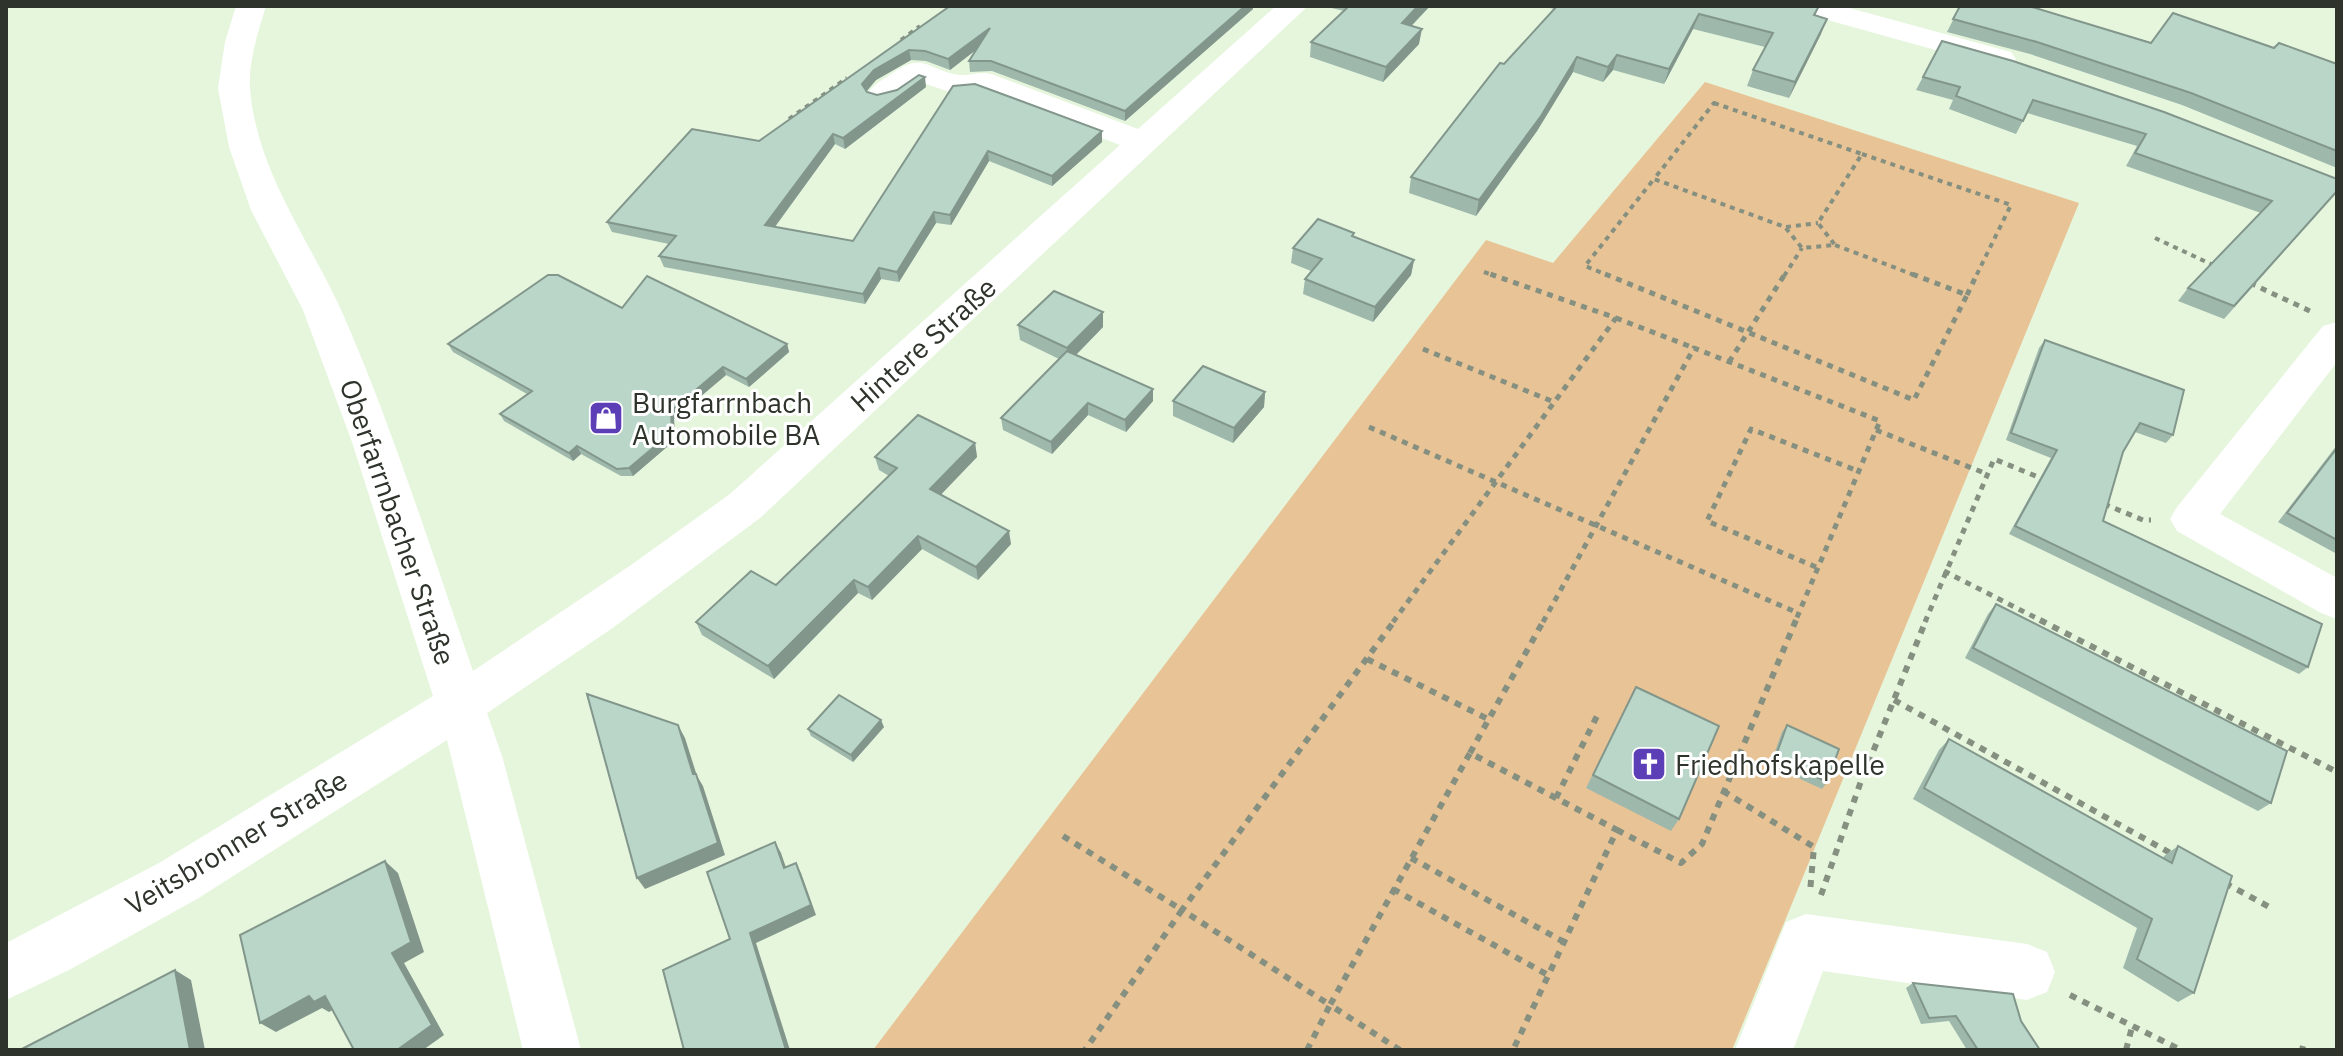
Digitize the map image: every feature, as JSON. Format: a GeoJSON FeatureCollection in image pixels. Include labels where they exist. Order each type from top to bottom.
{"type":"FeatureCollection","features":[{"type":"Feature","properties":{"kind":"street","name":"Oberfarrnbacher Straße"},"geometry":{"type":"LineString","coordinates":[[251,6],[240,42],[234,88],[246,147],[269,210],[322,310],[363,414],[462,706],[552,1050]]}},
{"type":"Feature","properties":{"kind":"street"},"geometry":{"type":"LineString","coordinates":[[1809,6],[1887,15],[2033,69]]}},
{"type":"Feature","properties":{"kind":"street","name":"Hintere Straße"},"geometry":{"type":"LineString","coordinates":[[462,706],[625,597],[745,506],[1145,143],[1289,7]]}},
{"type":"Feature","properties":{"kind":"street"},"geometry":{"type":"LineString","coordinates":[[883,94],[916,70],[959,85],[980,81],[1145,143]]}},
{"type":"Feature","properties":{"kind":"street"},"geometry":{"type":"LineString","coordinates":[[2330,326],[2192,519],[2337,600]]}},
{"type":"Feature","properties":{"kind":"street","name":"Veitsbronner Straße"},"geometry":{"type":"LineString","coordinates":[[6,972],[213,861],[462,706]]}},
{"type":"Feature","properties":{"kind":"street"},"geometry":{"type":"LineString","coordinates":[[1764,1050],[1806,941],[2027,972]]}},
{"type":"Feature","properties":{"kind":"path"},"geometry":{"type":"LineString","coordinates":[[1714,103],[2011,205],[1914,400],[1585,266],[1654,179],[1714,103]]}},
{"type":"Feature","properties":{"kind":"path"},"geometry":{"type":"LineString","coordinates":[[1818,223],[1862,154]]}},
{"type":"Feature","properties":{"kind":"path"},"geometry":{"type":"LineString","coordinates":[[1654,179],[1785,227],[1818,223]]}},
{"type":"Feature","properties":{"kind":"path"},"geometry":{"type":"LineString","coordinates":[[1818,223],[1835,245]]}},
{"type":"Feature","properties":{"kind":"path"},"geometry":{"type":"LineString","coordinates":[[1785,227],[1802,248]]}},
{"type":"Feature","properties":{"kind":"path"},"geometry":{"type":"LineString","coordinates":[[2155,238],[2225,271]]}},
{"type":"Feature","properties":{"kind":"path"},"geometry":{"type":"LineString","coordinates":[[1802,248],[1835,245],[1967,295]]}},
{"type":"Feature","properties":{"kind":"path"},"geometry":{"type":"LineString","coordinates":[[1729,362],[1802,248]]}},
{"type":"Feature","properties":{"kind":"path"},"geometry":{"type":"LineString","coordinates":[[1470,753],[1681,863],[1702,844],[1880,421],[1616,318],[1484,272]]}},
{"type":"Feature","properties":{"kind":"path"},"geometry":{"type":"LineString","coordinates":[[2239,277],[2330,326]]}},
{"type":"Feature","properties":{"kind":"path"},"geometry":{"type":"LineString","coordinates":[[1085,1050],[1182,910],[1616,318]]}},
{"type":"Feature","properties":{"kind":"path"},"geometry":{"type":"LineString","coordinates":[[1307,1050],[1393,889],[1598,526],[1694,348]]}},
{"type":"Feature","properties":{"kind":"path"},"geometry":{"type":"LineString","coordinates":[[1423,349],[1554,402]]}},
{"type":"Feature","properties":{"kind":"path"},"geometry":{"type":"LineString","coordinates":[[1369,427],[1798,613]]}},
{"type":"Feature","properties":{"kind":"path"},"geometry":{"type":"LineString","coordinates":[[1816,567],[1707,521],[1751,429],[1858,471]]}},
{"type":"Feature","properties":{"kind":"path"},"geometry":{"type":"LineString","coordinates":[[1876,430],[1987,474]]}},
{"type":"Feature","properties":{"kind":"path"},"geometry":{"type":"LineString","coordinates":[[1806,941],[1844,824],[1944,571],[1994,459],[2051,482]]}},
{"type":"Feature","properties":{"kind":"path"},"geometry":{"type":"LineString","coordinates":[[2094,500],[2143,520],[2192,519]]}},
{"type":"Feature","properties":{"kind":"path"},"geometry":{"type":"LineString","coordinates":[[1944,571],[2337,772]]}},
{"type":"Feature","properties":{"kind":"path"},"geometry":{"type":"LineString","coordinates":[[1367,659],[1488,719]]}},
{"type":"Feature","properties":{"kind":"path"},"geometry":{"type":"LineString","coordinates":[[1894,700],[2182,860]]}},
{"type":"Feature","properties":{"kind":"path"},"geometry":{"type":"LineString","coordinates":[[1556,798],[1598,714]]}},
{"type":"Feature","properties":{"kind":"path"},"geometry":{"type":"LineString","coordinates":[[1723,791],[1814,847],[1806,941]]}},
{"type":"Feature","properties":{"kind":"path"},"geometry":{"type":"LineString","coordinates":[[1513,1050],[1617,830]]}},
{"type":"Feature","properties":{"kind":"path"},"geometry":{"type":"LineString","coordinates":[[1063,836],[1400,1050]]}},
{"type":"Feature","properties":{"kind":"path"},"geometry":{"type":"LineString","coordinates":[[1411,858],[1564,942]]}},
{"type":"Feature","properties":{"kind":"path"},"geometry":{"type":"LineString","coordinates":[[2223,882],[2273,909]]}},
{"type":"Feature","properties":{"kind":"path"},"geometry":{"type":"LineString","coordinates":[[1393,889],[1548,975]]}},
{"type":"Feature","properties":{"kind":"path"},"geometry":{"type":"LineString","coordinates":[[2027,972],[2181,1050]]}},
{"type":"Feature","properties":{"kind":"path"},"geometry":{"type":"LineString","coordinates":[[2126,1050],[2132,1027]]}},
{"type":"Feature","properties":{"kind":"shaded area"},"geometry":{"type":"Polygon","coordinates":[[[1705,82],[2079,203],[1732,1050],[873,1050],[1486,240],[1553,263],[1705,82]]]}},
{"type":"Feature","properties":{"kind":"building"},"geometry":{"type":"Polygon","coordinates":[[[950,6],[1245,6],[1125,111],[991,61],[969,61],[990,28],[948,59],[925,51],[909,50],[874,70],[862,84],[867,92],[877,95],[897,90],[919,75],[925,77],[843,138],[833,134],[765,225],[853,241],[953,86],[975,84],[1102,131],[1052,176],[988,151],[950,215],[934,212],[897,272],[879,268],[863,294],[659,256],[676,236],[607,222],[692,129],[759,141],[950,6]]]}},
{"type":"Feature","properties":{"kind":"building"},"geometry":{"type":"Polygon","coordinates":[[[1349,6],[1418,6],[1402,23],[1422,29],[1386,67],[1311,42],[1349,6]]]}},
{"type":"Feature","properties":{"kind":"building"},"geometry":{"type":"Polygon","coordinates":[[[1557,6],[1819,6],[1814,15],[1827,19],[1795,82],[1753,70],[1773,33],[1699,14],[1669,69],[1617,55],[1608,67],[1577,57],[1541,116],[1479,200],[1411,177],[1500,63],[1504,64],[1557,6]]]}},
{"type":"Feature","properties":{"kind":"building"},"geometry":{"type":"Polygon","coordinates":[[[1960,6],[2032,6],[2151,43],[2173,13],[2274,48],[2279,43],[2337,64],[2337,151],[2191,93],[2037,42],[1953,19],[1960,6]]]}},
{"type":"Feature","properties":{"kind":"building"},"geometry":{"type":"Polygon","coordinates":[[[1942,41],[2013,61],[2164,112],[2337,179],[2337,191],[2234,306],[2188,288],[2272,201],[2135,153],[2146,134],[2033,100],[2023,121],[1956,96],[1960,87],[1923,77],[1942,41]]]}},
{"type":"Feature","properties":{"kind":"building"},"geometry":{"type":"Polygon","coordinates":[[[1318,219],[1414,260],[1375,307],[1305,279],[1322,259],[1293,248],[1318,219]]]}},
{"type":"Feature","properties":{"kind":"building"},"geometry":{"type":"Polygon","coordinates":[[[548,275],[558,275],[622,308],[647,276],[787,344],[746,379],[723,367],[671,411],[672,432],[629,468],[617,469],[577,446],[569,453],[500,414],[532,391],[448,344],[548,275]]]}},
{"type":"Feature","properties":{"kind":"building"},"geometry":{"type":"Polygon","coordinates":[[[1054,291],[1103,312],[1067,348],[1018,325],[1054,291]]]}},
{"type":"Feature","properties":{"kind":"building"},"geometry":{"type":"Polygon","coordinates":[[[2045,340],[2184,390],[2173,435],[2140,423],[2123,452],[2103,521],[2322,624],[2308,667],[2015,526],[2057,450],[2011,433],[2045,340]]]}},
{"type":"Feature","properties":{"kind":"building"},"geometry":{"type":"Polygon","coordinates":[[[1067,351],[1153,389],[1125,420],[1088,403],[1051,442],[1001,418],[1067,351]]]}},
{"type":"Feature","properties":{"kind":"building"},"geometry":{"type":"Polygon","coordinates":[[[1203,366],[1265,392],[1234,428],[1173,401],[1203,366]]]}},
{"type":"Feature","properties":{"kind":"building"},"geometry":{"type":"Polygon","coordinates":[[[918,415],[975,443],[930,489],[1009,531],[976,567],[918,536],[868,587],[854,580],[768,666],[696,622],[751,571],[776,585],[897,468],[875,457],[918,415]]]}},
{"type":"Feature","properties":{"kind":"building"},"geometry":{"type":"Polygon","coordinates":[[[2337,448],[2337,540],[2287,513],[2337,448]]]}},
{"type":"Feature","properties":{"kind":"building"},"geometry":{"type":"Polygon","coordinates":[[[1996,604],[2287,751],[2271,803],[1973,648],[1996,604]]]}},
{"type":"Feature","properties":{"kind":"building","name":"Friedhofskapelle"},"geometry":{"type":"Polygon","coordinates":[[[1636,687],[1719,726],[1679,819],[1593,775],[1636,687]]]}},
{"type":"Feature","properties":{"kind":"building"},"geometry":{"type":"Polygon","coordinates":[[[587,694],[678,725],[718,843],[637,878],[587,694]]]}},
{"type":"Feature","properties":{"kind":"building"},"geometry":{"type":"Polygon","coordinates":[[[839,695],[881,720],[851,755],[808,729],[839,695]]]}},
{"type":"Feature","properties":{"kind":"building"},"geometry":{"type":"Polygon","coordinates":[[[1787,725],[1839,749],[1827,782],[1775,758],[1787,725]]]}},
{"type":"Feature","properties":{"kind":"building"},"geometry":{"type":"Polygon","coordinates":[[[1949,739],[2172,863],[2178,846],[2232,876],[2194,993],[2137,959],[2152,919],[1924,788],[1949,739]]]}},
{"type":"Feature","properties":{"kind":"building"},"geometry":{"type":"Polygon","coordinates":[[[775,842],[784,868],[796,863],[811,905],[750,933],[786,1050],[684,1050],[663,970],[730,939],[707,872],[775,842]]]}},
{"type":"Feature","properties":{"kind":"building"},"geometry":{"type":"Polygon","coordinates":[[[385,861],[411,942],[392,953],[432,1025],[397,1050],[354,1050],[325,996],[314,1002],[309,996],[260,1023],[240,935],[385,861]]]}},
{"type":"Feature","properties":{"kind":"building"},"geometry":{"type":"Polygon","coordinates":[[[175,970],[190,1050],[20,1050],[175,970]]]}},
{"type":"Feature","properties":{"kind":"building"},"geometry":{"type":"Polygon","coordinates":[[[1913,983],[2013,994],[2021,1021],[2040,1050],[1978,1050],[1956,1016],[1929,1018],[1913,983]]]}},
{"type":"Feature","properties":{"kind":"place","name":"Burgfarrnbach Automobile BA"},"geometry":{"type":"Point","coordinates":[606,418]}},
{"type":"Feature","properties":{"kind":"place","name":"Friedhofskapelle"},"geometry":{"type":"Point","coordinates":[1649,764]}}]}
